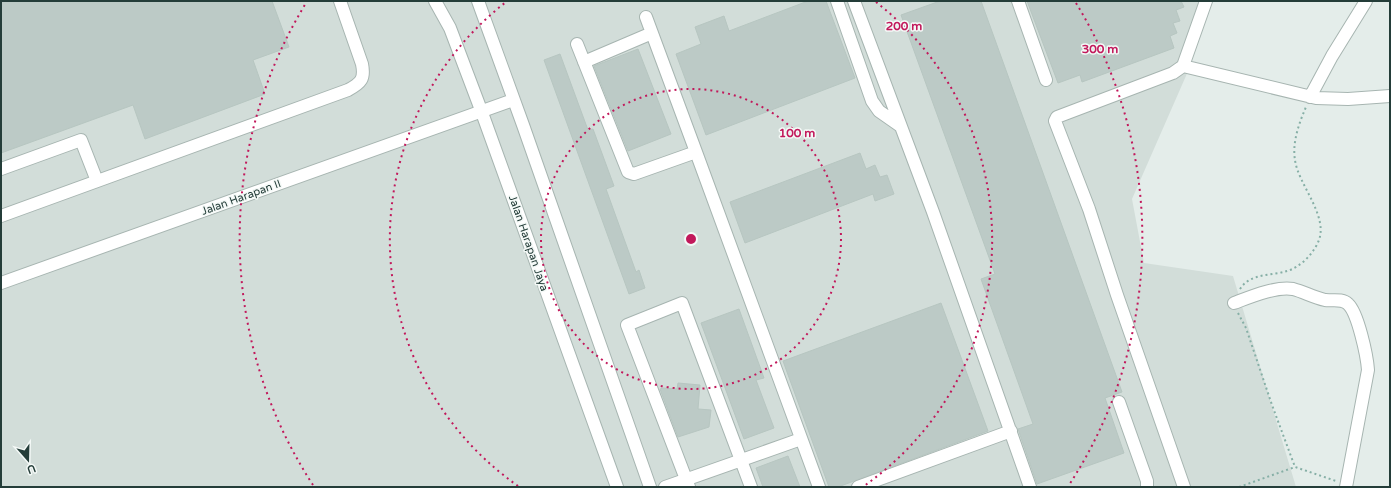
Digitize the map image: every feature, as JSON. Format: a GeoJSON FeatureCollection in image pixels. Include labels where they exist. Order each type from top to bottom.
{"type":"FeatureCollection","features":[{"type":"Feature","properties":{"kind":"street"},"geometry":{"type":"LineString","coordinates":[[1,216],[348,90],[360,82],[364,74],[362,64],[340,1]]}},
{"type":"Feature","properties":{"kind":"street","name":"Jalan Harapan Jaya"},"geometry":{"type":"LineString","coordinates":[[435,1],[450,28],[481,110],[617,487]]}},
{"type":"Feature","properties":{"kind":"street"},"geometry":{"type":"LineString","coordinates":[[478,1],[650,487]]}},
{"type":"Feature","properties":{"kind":"street"},"geometry":{"type":"LineString","coordinates":[[837,1],[872,101],[879,111],[899,125]]}},
{"type":"Feature","properties":{"kind":"street"},"geometry":{"type":"LineString","coordinates":[[854,1],[899,125],[933,212],[1030,487]]}},
{"type":"Feature","properties":{"kind":"street"},"geometry":{"type":"LineString","coordinates":[[1018,1],[1046,80]]}},
{"type":"Feature","properties":{"kind":"street"},"geometry":{"type":"LineString","coordinates":[[1184,487],[1117,295],[1089,209],[1055,121],[1057,117],[1173,73],[1183,66],[1206,1]]}},
{"type":"Feature","properties":{"kind":"street"},"geometry":{"type":"LineString","coordinates":[[1310,97],[1332,56],[1366,1]]}},
{"type":"Feature","properties":{"kind":"street"},"geometry":{"type":"LineString","coordinates":[[646,16],[802,439],[818,487]]}},
{"type":"Feature","properties":{"kind":"street"},"geometry":{"type":"LineString","coordinates":[[584,62],[652,33]]}},
{"type":"Feature","properties":{"kind":"street"},"geometry":{"type":"LineString","coordinates":[[577,44],[628,172],[634,174],[696,152]]}},
{"type":"Feature","properties":{"kind":"street"},"geometry":{"type":"LineString","coordinates":[[1183,66],[1310,97],[1348,99],[1390,96]]}},
{"type":"Feature","properties":{"kind":"street","name":"Jalan Harapan II"},"geometry":{"type":"LineString","coordinates":[[1,283],[481,110],[513,100]]}},
{"type":"Feature","properties":{"kind":"street"},"geometry":{"type":"LineString","coordinates":[[1,169],[81,140],[97,182]]}},
{"type":"Feature","properties":{"kind":"street"},"geometry":{"type":"LineString","coordinates":[[1234,303],[1276,290],[1291,289],[1314,298],[1330,301],[1341,300],[1348,304],[1353,312],[1367,356],[1368,370],[1344,485]]}},
{"type":"Feature","properties":{"kind":"street"},"geometry":{"type":"LineString","coordinates":[[688,484],[627,324],[682,303],[751,487]]}},
{"type":"Feature","properties":{"kind":"street"},"geometry":{"type":"LineString","coordinates":[[1118,402],[1147,487]]}},
{"type":"Feature","properties":{"kind":"street"},"geometry":{"type":"LineString","coordinates":[[858,487],[1011,431]]}},
{"type":"Feature","properties":{"kind":"street"},"geometry":{"type":"LineString","coordinates":[[665,487],[688,484],[741,460],[802,439]]}},
{"type":"Feature","properties":{"kind":"path"},"geometry":{"type":"LineString","coordinates":[[1295,467],[1246,328],[1234,303],[1239,291],[1246,282],[1256,278],[1289,271],[1297,267],[1309,256],[1319,240],[1320,230],[1315,210],[1297,169],[1294,152],[1300,120],[1310,97]]}},
{"type":"Feature","properties":{"kind":"path"},"geometry":{"type":"LineString","coordinates":[[1239,487],[1295,467],[1344,485]]}},
{"type":"Feature","properties":{"kind":"shaded area"},"geometry":{"type":"Polygon","coordinates":[[[1,1],[1207,1],[1189,69],[1132,199],[1144,263],[1233,276],[1296,487],[1,487],[1,1]]]}},
{"type":"Feature","properties":{"kind":"building"},"geometry":{"type":"Polygon","coordinates":[[[1,1],[272,1],[289,47],[253,60],[265,94],[145,139],[133,105],[1,153],[1,1]]]}},
{"type":"Feature","properties":{"kind":"building"},"geometry":{"type":"Polygon","coordinates":[[[808,1],[826,1],[855,78],[706,135],[676,54],[701,44],[695,27],[724,16],[729,31],[808,1]]]}},
{"type":"Feature","properties":{"kind":"building"},"geometry":{"type":"Polygon","coordinates":[[[940,1],[981,1],[1122,392],[1105,398],[1124,453],[1037,484],[1018,429],[1033,424],[981,279],[995,274],[901,15],[940,1]]]}},
{"type":"Feature","properties":{"kind":"building"},"geometry":{"type":"Polygon","coordinates":[[[1027,1],[1181,1],[1184,7],[1176,10],[1180,21],[1173,23],[1177,33],[1170,36],[1174,48],[1082,82],[1080,75],[1058,83],[1027,1]]]}},
{"type":"Feature","properties":{"kind":"building"},"geometry":{"type":"Polygon","coordinates":[[[638,49],[671,134],[628,151],[594,66],[638,49]]]}},
{"type":"Feature","properties":{"kind":"building"},"geometry":{"type":"Polygon","coordinates":[[[560,54],[588,130],[593,129],[614,186],[606,189],[636,272],[639,270],[645,288],[629,294],[544,60],[560,54]]]}},
{"type":"Feature","properties":{"kind":"building"},"geometry":{"type":"Polygon","coordinates":[[[860,153],[866,169],[875,165],[880,177],[887,175],[894,194],[875,201],[873,194],[745,243],[730,202],[860,153]]]}},
{"type":"Feature","properties":{"kind":"building"},"geometry":{"type":"Polygon","coordinates":[[[941,303],[988,431],[838,487],[829,487],[783,361],[941,303]]]}},
{"type":"Feature","properties":{"kind":"building"},"geometry":{"type":"Polygon","coordinates":[[[739,309],[764,378],[756,380],[774,428],[744,439],[701,323],[739,309]]]}},
{"type":"Feature","properties":{"kind":"building"},"geometry":{"type":"Polygon","coordinates":[[[678,383],[700,385],[698,409],[711,410],[709,427],[678,437],[660,389],[677,389],[678,383]]]}},
{"type":"Feature","properties":{"kind":"building"},"geometry":{"type":"Polygon","coordinates":[[[788,456],[800,487],[763,487],[756,468],[788,456]]]}}]}
